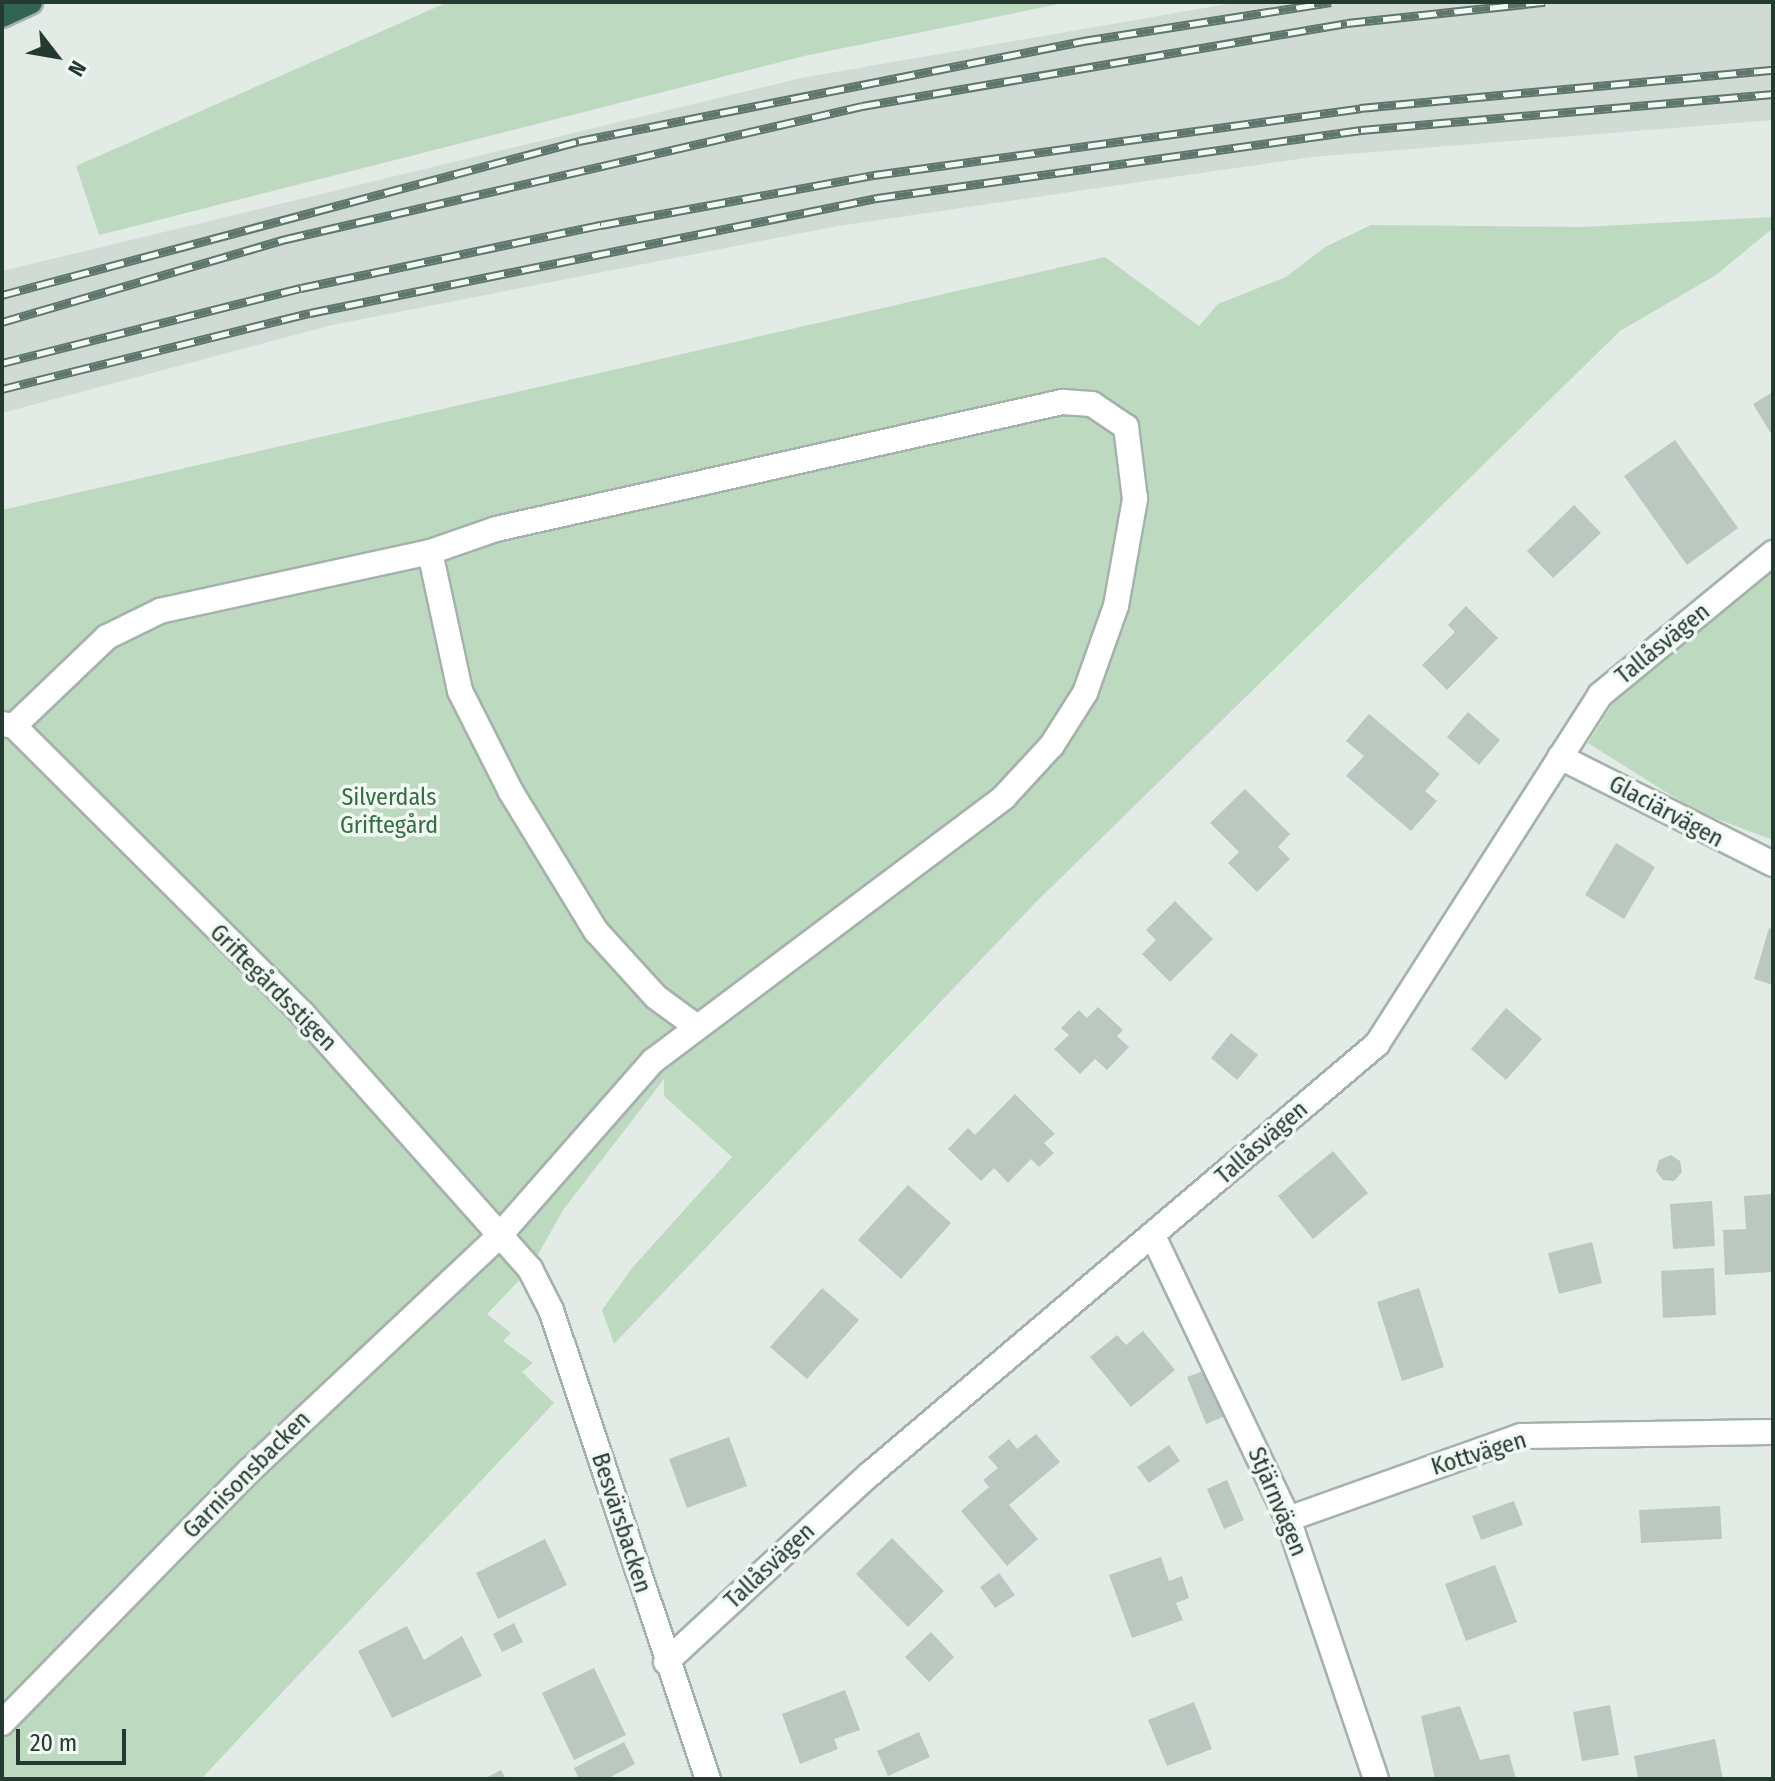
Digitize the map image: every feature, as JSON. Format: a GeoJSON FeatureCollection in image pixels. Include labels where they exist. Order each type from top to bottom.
{"type":"FeatureCollection","features":[{"type":"Feature","properties":{"kind":"highway"},"geometry":{"type":"LineString","coordinates":[[2,15],[30,2]]}},
{"type":"Feature","properties":{"kind":"street","name":"Garnisonsbacken"},"geometry":{"type":"LineString","coordinates":[[2,1723],[250,1470],[500,1235],[653,1061],[1004,797],[1052,745],[1085,693],[1116,606],[1135,499],[1126,427],[1092,404],[1062,402],[496,529],[430,552],[160,611],[107,637],[8,725]]}},
{"type":"Feature","properties":{"kind":"street"},"geometry":{"type":"LineString","coordinates":[[430,552],[460,691],[511,792],[596,931],[656,997],[697,1027]]}},
{"type":"Feature","properties":{"kind":"street","name":"Tallåsvägen"},"geometry":{"type":"LineString","coordinates":[[666,1662],[870,1474],[1377,1044],[1600,695],[1773,553]]}},
{"type":"Feature","properties":{"kind":"street","name":"Griftegårdsstigen"},"geometry":{"type":"LineString","coordinates":[[8,725],[302,1013],[530,1269]]}},
{"type":"Feature","properties":{"kind":"street","name":"Glaciärvägen"},"geometry":{"type":"LineString","coordinates":[[1560,757],[1773,864]]}},
{"type":"Feature","properties":{"kind":"street","name":"Stjärnvägen"},"geometry":{"type":"LineString","coordinates":[[1153,1236],[1288,1519],[1376,1779]]}},
{"type":"Feature","properties":{"kind":"street","name":"Besvärsbacken"},"geometry":{"type":"LineString","coordinates":[[530,1269],[551,1310],[666,1662],[708,1779]]}},
{"type":"Feature","properties":{"kind":"street","name":"Kottvägen"},"geometry":{"type":"LineString","coordinates":[[1288,1519],[1521,1436],[1773,1432]]}},
{"type":"Feature","properties":{"kind":"shaded area"},"geometry":{"type":"Polygon","coordinates":[[[1239,2],[1773,2],[1773,120],[1312,157],[838,226],[332,325],[2,413],[2,271],[801,78],[1239,2]]]}},
{"type":"Feature","properties":{"kind":"green space"},"geometry":{"type":"Polygon","coordinates":[[[448,2],[1069,2],[804,56],[99,235],[76,166],[448,2]]]}},
{"type":"Feature","properties":{"kind":"green space","name":"Silverdals Griftegård"},"geometry":{"type":"Polygon","coordinates":[[[1773,217],[1773,228],[1716,275],[1620,331],[1035,903],[614,1344],[602,1310],[632,1268],[732,1157],[664,1096],[664,1079],[563,1210],[530,1269],[487,1314],[511,1333],[503,1341],[533,1363],[522,1372],[554,1403],[201,1779],[2,1779],[2,510],[1105,257],[1199,326],[1218,304],[1286,277],[1325,247],[1371,225],[1582,227],[1773,217]]]}},
{"type":"Feature","properties":{"kind":"green space"},"geometry":{"type":"Polygon","coordinates":[[[1773,567],[1773,840],[1696,811],[1588,743],[1627,681],[1773,567]]]}},
{"type":"Feature","properties":{"kind":"building"},"geometry":{"type":"Polygon","coordinates":[[[1773,392],[1773,437],[1753,404],[1773,392]]]}},
{"type":"Feature","properties":{"kind":"building"},"geometry":{"type":"Polygon","coordinates":[[[1675,440],[1738,528],[1687,565],[1624,476],[1675,440]]]}},
{"type":"Feature","properties":{"kind":"building"},"geometry":{"type":"Polygon","coordinates":[[[1574,505],[1601,533],[1553,578],[1527,551],[1574,505]]]}},
{"type":"Feature","properties":{"kind":"building"},"geometry":{"type":"Polygon","coordinates":[[[1466,606],[1498,638],[1447,690],[1422,665],[1455,632],[1448,625],[1466,606]]]}},
{"type":"Feature","properties":{"kind":"building"},"geometry":{"type":"Polygon","coordinates":[[[1468,712],[1500,740],[1479,765],[1447,737],[1468,712]]]}},
{"type":"Feature","properties":{"kind":"building"},"geometry":{"type":"Polygon","coordinates":[[[1369,714],[1440,774],[1425,791],[1437,801],[1411,831],[1346,776],[1364,756],[1346,741],[1369,714]]]}},
{"type":"Feature","properties":{"kind":"building"},"geometry":{"type":"Polygon","coordinates":[[[1245,789],[1290,834],[1278,847],[1290,859],[1257,892],[1228,863],[1239,852],[1210,823],[1245,789]]]}},
{"type":"Feature","properties":{"kind":"building"},"geometry":{"type":"Polygon","coordinates":[[[1616,843],[1655,867],[1624,919],[1585,895],[1616,843]]]}},
{"type":"Feature","properties":{"kind":"building"},"geometry":{"type":"Polygon","coordinates":[[[1175,901],[1213,939],[1170,982],[1142,954],[1156,940],[1146,930],[1175,901]]]}},
{"type":"Feature","properties":{"kind":"building"},"geometry":{"type":"Polygon","coordinates":[[[1769,928],[1773,930],[1773,985],[1754,979],[1769,928]]]}},
{"type":"Feature","properties":{"kind":"building"},"geometry":{"type":"Polygon","coordinates":[[[1098,1007],[1123,1030],[1117,1036],[1129,1047],[1107,1070],[1095,1059],[1080,1074],[1054,1049],[1069,1035],[1061,1028],[1079,1010],[1087,1018],[1098,1007]]]}},
{"type":"Feature","properties":{"kind":"building"},"geometry":{"type":"Polygon","coordinates":[[[1506,1008],[1542,1039],[1506,1080],[1471,1049],[1506,1008]]]}},
{"type":"Feature","properties":{"kind":"building"},"geometry":{"type":"Polygon","coordinates":[[[1231,1033],[1258,1055],[1237,1080],[1211,1058],[1231,1033]]]}},
{"type":"Feature","properties":{"kind":"building"},"geometry":{"type":"Polygon","coordinates":[[[1015,1094],[1055,1134],[1044,1143],[1054,1153],[1039,1167],[1031,1159],[1008,1183],[994,1168],[981,1181],[948,1149],[968,1128],[975,1135],[1015,1094]]]}},
{"type":"Feature","properties":{"kind":"building"},"geometry":{"type":"Polygon","coordinates":[[[1333,1151],[1368,1193],[1313,1239],[1278,1196],[1333,1151]]]}},
{"type":"Feature","properties":{"kind":"building"},"geometry":{"type":"Polygon","coordinates":[[[1671,1155],[1680,1161],[1682,1172],[1674,1181],[1663,1180],[1656,1171],[1659,1160],[1671,1155]]]}},
{"type":"Feature","properties":{"kind":"building"},"geometry":{"type":"Polygon","coordinates":[[[908,1185],[951,1223],[901,1279],[858,1240],[908,1185]]]}},
{"type":"Feature","properties":{"kind":"building"},"geometry":{"type":"Polygon","coordinates":[[[1773,1194],[1773,1272],[1725,1275],[1723,1230],[1746,1229],[1744,1196],[1773,1194]]]}},
{"type":"Feature","properties":{"kind":"building"},"geometry":{"type":"Polygon","coordinates":[[[1712,1201],[1715,1246],[1673,1249],[1670,1204],[1712,1201]]]}},
{"type":"Feature","properties":{"kind":"building"},"geometry":{"type":"Polygon","coordinates":[[[1592,1242],[1602,1283],[1559,1294],[1548,1253],[1592,1242]]]}},
{"type":"Feature","properties":{"kind":"building"},"geometry":{"type":"Polygon","coordinates":[[[1714,1268],[1716,1315],[1663,1318],[1661,1271],[1714,1268]]]}},
{"type":"Feature","properties":{"kind":"building"},"geometry":{"type":"Polygon","coordinates":[[[822,1288],[859,1320],[807,1379],[770,1347],[822,1288]]]}},
{"type":"Feature","properties":{"kind":"building"},"geometry":{"type":"Polygon","coordinates":[[[1419,1288],[1444,1367],[1402,1381],[1377,1302],[1419,1288]]]}},
{"type":"Feature","properties":{"kind":"building"},"geometry":{"type":"Polygon","coordinates":[[[1143,1331],[1175,1370],[1131,1407],[1090,1357],[1117,1335],[1126,1345],[1143,1331]]]}},
{"type":"Feature","properties":{"kind":"building"},"geometry":{"type":"Polygon","coordinates":[[[1206,1370],[1225,1416],[1206,1424],[1187,1377],[1206,1370]]]}},
{"type":"Feature","properties":{"kind":"building"},"geometry":{"type":"Polygon","coordinates":[[[1036,1434],[1060,1462],[1009,1505],[1038,1539],[1007,1566],[961,1511],[989,1487],[983,1480],[998,1468],[988,1457],[1009,1439],[1017,1449],[1036,1434]]]}},
{"type":"Feature","properties":{"kind":"building"},"geometry":{"type":"Polygon","coordinates":[[[729,1437],[747,1486],[687,1508],[669,1459],[729,1437]]]}},
{"type":"Feature","properties":{"kind":"building"},"geometry":{"type":"Polygon","coordinates":[[[1169,1445],[1180,1461],[1149,1483],[1137,1467],[1169,1445]]]}},
{"type":"Feature","properties":{"kind":"building"},"geometry":{"type":"Polygon","coordinates":[[[1227,1480],[1244,1520],[1224,1529],[1207,1489],[1227,1480]]]}},
{"type":"Feature","properties":{"kind":"building"},"geometry":{"type":"Polygon","coordinates":[[[1514,1501],[1523,1525],[1481,1540],[1472,1516],[1514,1501]]]}},
{"type":"Feature","properties":{"kind":"building"},"geometry":{"type":"Polygon","coordinates":[[[1720,1506],[1722,1539],[1641,1543],[1639,1510],[1720,1506]]]}},
{"type":"Feature","properties":{"kind":"building"},"geometry":{"type":"Polygon","coordinates":[[[892,1538],[944,1591],[908,1627],[856,1574],[892,1538]]]}},
{"type":"Feature","properties":{"kind":"building"},"geometry":{"type":"Polygon","coordinates":[[[545,1539],[567,1585],[498,1619],[476,1573],[545,1539]]]}},
{"type":"Feature","properties":{"kind":"building"},"geometry":{"type":"Polygon","coordinates":[[[1161,1557],[1169,1581],[1182,1576],[1189,1598],[1176,1603],[1183,1620],[1132,1638],[1109,1575],[1161,1557]]]}},
{"type":"Feature","properties":{"kind":"building"},"geometry":{"type":"Polygon","coordinates":[[[1495,1565],[1517,1622],[1466,1641],[1445,1584],[1495,1565]]]}},
{"type":"Feature","properties":{"kind":"building"},"geometry":{"type":"Polygon","coordinates":[[[999,1573],[1015,1595],[995,1608],[980,1587],[999,1573]]]}},
{"type":"Feature","properties":{"kind":"building"},"geometry":{"type":"Polygon","coordinates":[[[514,1623],[523,1642],[502,1652],[493,1634],[514,1623]]]}},
{"type":"Feature","properties":{"kind":"building"},"geometry":{"type":"Polygon","coordinates":[[[407,1626],[424,1660],[462,1636],[482,1676],[392,1718],[358,1651],[407,1626]]]}},
{"type":"Feature","properties":{"kind":"building"},"geometry":{"type":"Polygon","coordinates":[[[931,1632],[954,1657],[929,1682],[905,1657],[931,1632]]]}},
{"type":"Feature","properties":{"kind":"building"},"geometry":{"type":"Polygon","coordinates":[[[594,1668],[626,1735],[574,1760],[542,1693],[594,1668]]]}},
{"type":"Feature","properties":{"kind":"building"},"geometry":{"type":"Polygon","coordinates":[[[845,1690],[860,1730],[834,1739],[838,1749],[800,1764],[782,1714],[845,1690]]]}},
{"type":"Feature","properties":{"kind":"building"},"geometry":{"type":"Polygon","coordinates":[[[1194,1702],[1212,1749],[1167,1766],[1148,1720],[1194,1702]]]}},
{"type":"Feature","properties":{"kind":"building"},"geometry":{"type":"Polygon","coordinates":[[[1610,1705],[1619,1755],[1582,1761],[1573,1712],[1610,1705]]]}},
{"type":"Feature","properties":{"kind":"building"},"geometry":{"type":"Polygon","coordinates":[[[1460,1706],[1480,1760],[1509,1754],[1516,1779],[1435,1779],[1421,1716],[1460,1706]]]}},
{"type":"Feature","properties":{"kind":"building"},"geometry":{"type":"Polygon","coordinates":[[[919,1732],[930,1757],[888,1776],[877,1751],[919,1732]]]}},
{"type":"Feature","properties":{"kind":"building"},"geometry":{"type":"Polygon","coordinates":[[[1715,1739],[1723,1779],[1638,1779],[1634,1756],[1715,1739]]]}},
{"type":"Feature","properties":{"kind":"building"},"geometry":{"type":"Polygon","coordinates":[[[624,1742],[635,1764],[607,1779],[579,1779],[574,1768],[624,1742]]]}},
{"type":"Feature","properties":{"kind":"building"},"geometry":{"type":"Polygon","coordinates":[[[501,1770],[506,1779],[484,1779],[501,1770]]]}},
{"type":"Feature","properties":{"kind":"railway"},"geometry":{"type":"LineString","coordinates":[[2,295],[579,141],[1083,41],[1331,2]]}},
{"type":"Feature","properties":{"kind":"railway"},"geometry":{"type":"LineString","coordinates":[[2,322],[286,239],[862,106],[1347,23],[1545,2]]}},
{"type":"Feature","properties":{"kind":"railway"},"geometry":{"type":"LineString","coordinates":[[2,363],[301,288],[601,225],[874,175],[1360,108],[1773,70]]}},
{"type":"Feature","properties":{"kind":"railway"},"geometry":{"type":"LineString","coordinates":[[2,389],[310,313],[877,198],[1361,130],[1773,94]]}}]}
